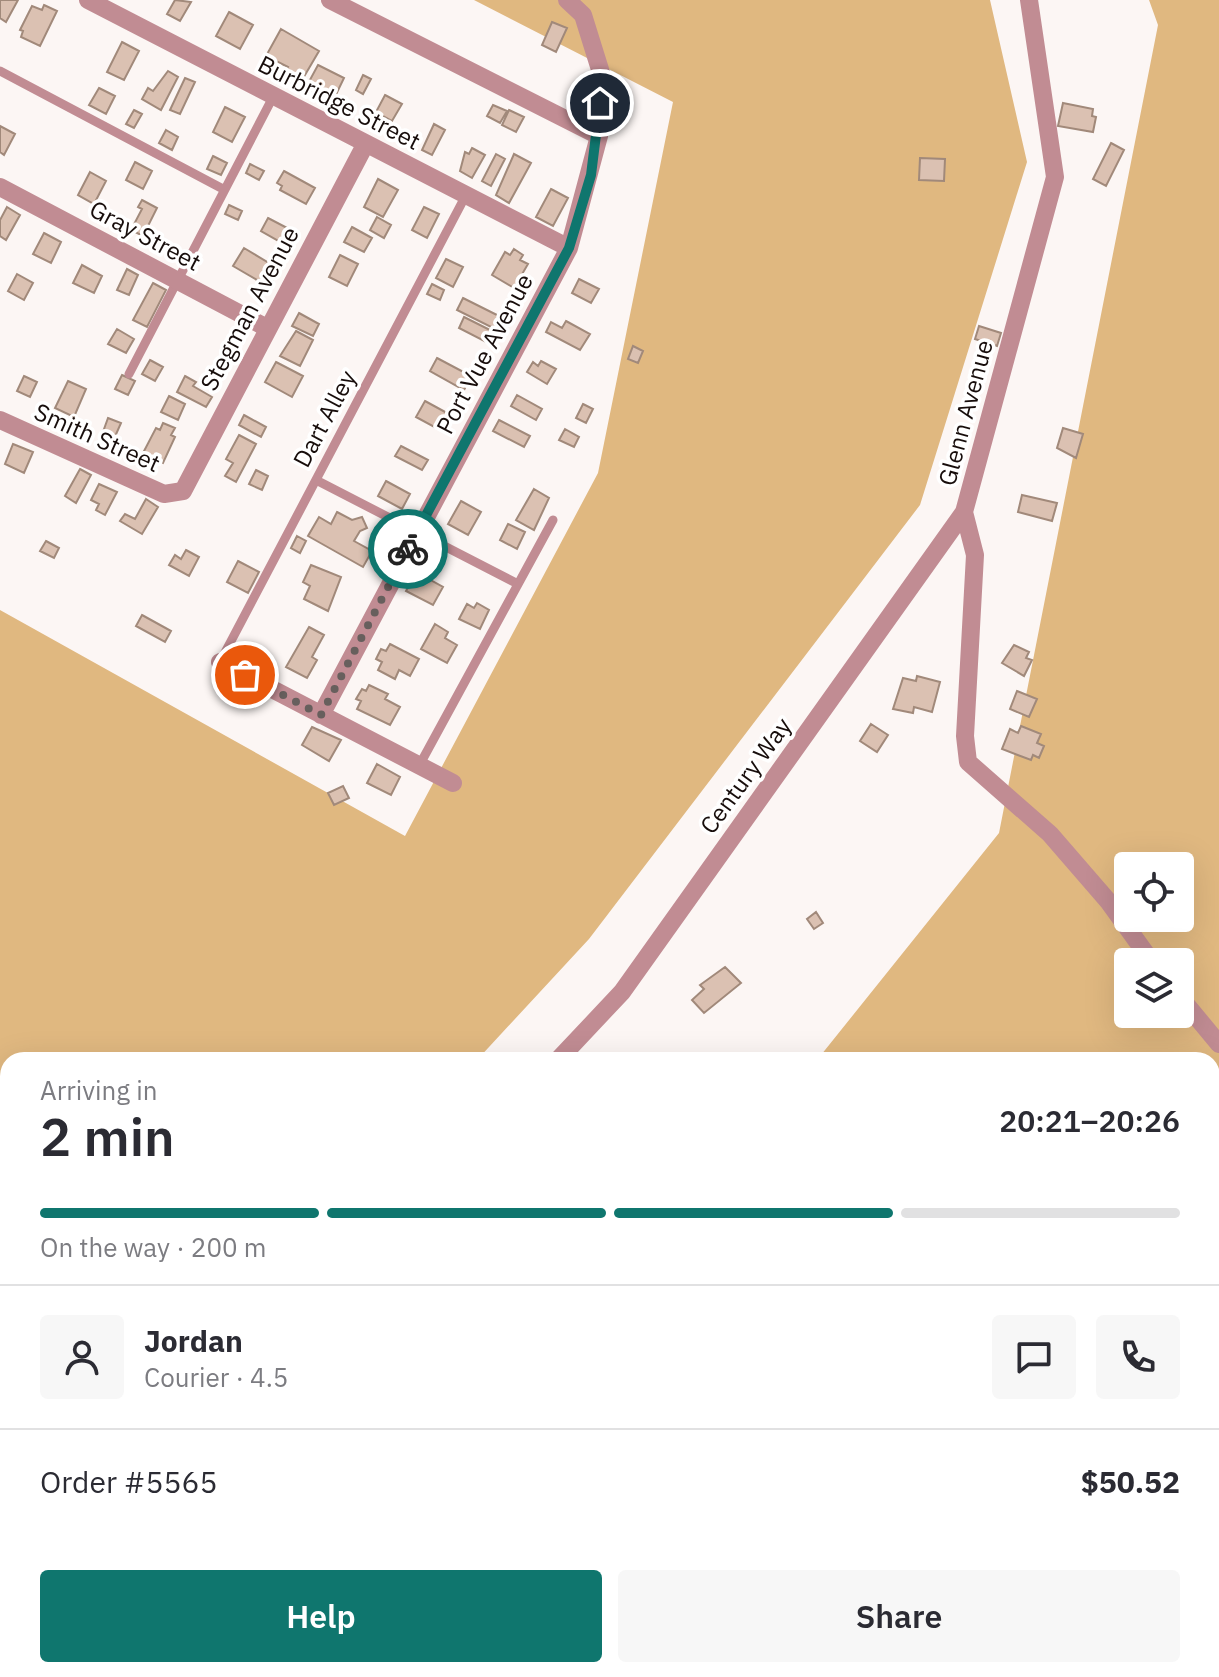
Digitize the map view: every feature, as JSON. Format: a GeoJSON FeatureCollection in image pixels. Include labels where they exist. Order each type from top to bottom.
{"type":"FeatureCollection","features":[{"type":"Feature","properties":{"kind":"street","name":"Burbridge Street"},"geometry":{"type":"LineString","coordinates":[[88,0],[569,248]]}},
{"type":"Feature","properties":{"kind":"street"},"geometry":{"type":"LineString","coordinates":[[330,0],[599,136]]}},
{"type":"Feature","properties":{"kind":"street","name":"Port Vue Avenue"},"geometry":{"type":"LineString","coordinates":[[321,715],[569,248],[599,136],[602,76],[595,45],[583,15],[567,0]]}},
{"type":"Feature","properties":{"kind":"street","name":"Glenn Avenue"},"geometry":{"type":"LineString","coordinates":[[1029,0],[1055,177],[964,512],[975,555],[965,736],[968,762],[1050,834],[1108,901],[1142,948]]}},
{"type":"Feature","properties":{"kind":"street","name":"Stegman Avenue"},"geometry":{"type":"LineString","coordinates":[[176,494],[183,491],[365,145]]}},
{"type":"Feature","properties":{"kind":"street","name":"Gray Street"},"geometry":{"type":"LineString","coordinates":[[0,187],[267,328]]}},
{"type":"Feature","properties":{"kind":"street","name":"Smith Street"},"geometry":{"type":"LineString","coordinates":[[0,420],[164,494],[176,494]]}},
{"type":"Feature","properties":{"kind":"street","name":"Century Way"},"geometry":{"type":"LineString","coordinates":[[566,1052],[622,992],[964,512]]}},
{"type":"Feature","properties":{"kind":"street"},"geometry":{"type":"LineString","coordinates":[[220,662],[453,783]]}},
{"type":"Feature","properties":{"kind":"street"},"geometry":{"type":"LineString","coordinates":[[1194,1014],[1219,1044]]}},
{"type":"Feature","properties":{"kind":"lane"},"geometry":{"type":"LineString","coordinates":[[0,71],[223,189]]}},
{"type":"Feature","properties":{"kind":"lane"},"geometry":{"type":"LineString","coordinates":[[129,374],[273,97]]}},
{"type":"Feature","properties":{"kind":"lane","name":"Dart Alley"},"geometry":{"type":"LineString","coordinates":[[220,662],[466,195]]}},
{"type":"Feature","properties":{"kind":"lane"},"geometry":{"type":"LineString","coordinates":[[316,480],[518,584]]}},
{"type":"Feature","properties":{"kind":"lane"},"geometry":{"type":"LineString","coordinates":[[419,766],[553,520]]}},
{"type":"Feature","properties":{"kind":"shaded area"},"geometry":{"type":"Polygon","coordinates":[[[474,0],[990,0],[1027,162],[920,505],[589,939],[484,1052],[0,1052],[0,610],[405,836],[598,473],[673,102],[474,0]]]}},
{"type":"Feature","properties":{"kind":"shaded area"},"geometry":{"type":"Polygon","coordinates":[[[1149,0],[1219,0],[1219,1052],[823,1052],[999,833],[1158,25],[1149,0]]]}},
{"type":"Feature","properties":{"kind":"building"},"geometry":{"type":"Polygon","coordinates":[[[0,0],[18,0],[6,22],[0,18],[0,0]]]}},
{"type":"Feature","properties":{"kind":"building"},"geometry":{"type":"Polygon","coordinates":[[[175,0],[191,2],[180,21],[167,14],[175,0]]]}},
{"type":"Feature","properties":{"kind":"building"},"geometry":{"type":"Polygon","coordinates":[[[44,5],[57,11],[40,46],[21,37],[23,31],[20,30],[32,6],[42,10],[44,5]]]}},
{"type":"Feature","properties":{"kind":"building"},"geometry":{"type":"Polygon","coordinates":[[[229,12],[253,25],[240,49],[216,36],[229,12]]]}},
{"type":"Feature","properties":{"kind":"building"},"geometry":{"type":"Polygon","coordinates":[[[552,22],[567,28],[556,52],[542,45],[552,22]]]}},
{"type":"Feature","properties":{"kind":"building"},"geometry":{"type":"Polygon","coordinates":[[[281,29],[319,51],[298,87],[282,78],[288,67],[266,56],[281,29]]]}},
{"type":"Feature","properties":{"kind":"building"},"geometry":{"type":"Polygon","coordinates":[[[122,42],[139,51],[124,80],[107,72],[122,42]]]}},
{"type":"Feature","properties":{"kind":"building"},"geometry":{"type":"Polygon","coordinates":[[[318,65],[344,78],[332,103],[305,89],[318,65]]]}},
{"type":"Feature","properties":{"kind":"building"},"geometry":{"type":"Polygon","coordinates":[[[168,71],[178,77],[161,110],[142,99],[148,88],[153,91],[168,71]]]}},
{"type":"Feature","properties":{"kind":"building"},"geometry":{"type":"Polygon","coordinates":[[[363,75],[371,79],[363,94],[356,90],[363,75]]]}},
{"type":"Feature","properties":{"kind":"building"},"geometry":{"type":"Polygon","coordinates":[[[185,78],[195,82],[180,114],[170,110],[185,78]]]}},
{"type":"Feature","properties":{"kind":"building"},"geometry":{"type":"Polygon","coordinates":[[[99,88],[115,96],[106,114],[89,105],[99,88]]]}},
{"type":"Feature","properties":{"kind":"building"},"geometry":{"type":"Polygon","coordinates":[[[385,95],[402,104],[392,121],[376,112],[385,95]]]}},
{"type":"Feature","properties":{"kind":"building"},"geometry":{"type":"Polygon","coordinates":[[[1063,103],[1093,109],[1092,116],[1096,117],[1093,132],[1058,126],[1063,103]]]}},
{"type":"Feature","properties":{"kind":"building"},"geometry":{"type":"Polygon","coordinates":[[[493,105],[507,111],[500,123],[487,116],[493,105]]]}},
{"type":"Feature","properties":{"kind":"building"},"geometry":{"type":"Polygon","coordinates":[[[225,107],[245,117],[232,142],[213,132],[225,107]]]}},
{"type":"Feature","properties":{"kind":"building"},"geometry":{"type":"Polygon","coordinates":[[[134,110],[142,114],[134,128],[126,124],[134,110]]]}},
{"type":"Feature","properties":{"kind":"building"},"geometry":{"type":"Polygon","coordinates":[[[509,110],[524,117],[516,132],[502,125],[509,110]]]}},
{"type":"Feature","properties":{"kind":"building"},"geometry":{"type":"Polygon","coordinates":[[[434,124],[445,130],[432,155],[422,150],[434,124]]]}},
{"type":"Feature","properties":{"kind":"building"},"geometry":{"type":"Polygon","coordinates":[[[0,126],[15,134],[4,155],[0,152],[0,126]]]}},
{"type":"Feature","properties":{"kind":"building"},"geometry":{"type":"Polygon","coordinates":[[[166,130],[178,137],[172,150],[159,143],[166,130]]]}},
{"type":"Feature","properties":{"kind":"building"},"geometry":{"type":"Polygon","coordinates":[[[1111,143],[1124,150],[1106,186],[1093,179],[1111,143]]]}},
{"type":"Feature","properties":{"kind":"building"},"geometry":{"type":"Polygon","coordinates":[[[472,148],[485,155],[472,178],[460,171],[465,152],[469,154],[472,148]]]}},
{"type":"Feature","properties":{"kind":"building"},"geometry":{"type":"Polygon","coordinates":[[[496,154],[505,159],[491,186],[482,181],[496,154]]]}},
{"type":"Feature","properties":{"kind":"building"},"geometry":{"type":"Polygon","coordinates":[[[514,154],[531,163],[509,203],[496,195],[514,154]]]}},
{"type":"Feature","properties":{"kind":"building"},"geometry":{"type":"Polygon","coordinates":[[[213,156],[227,163],[221,175],[207,169],[213,156]]]}},
{"type":"Feature","properties":{"kind":"building"},"geometry":{"type":"Polygon","coordinates":[[[920,158],[945,159],[944,181],[919,180],[920,158]]]}},
{"type":"Feature","properties":{"kind":"building"},"geometry":{"type":"Polygon","coordinates":[[[135,162],[152,171],[143,189],[126,180],[135,162]]]}},
{"type":"Feature","properties":{"kind":"building"},"geometry":{"type":"Polygon","coordinates":[[[250,164],[264,171],[259,180],[246,173],[250,164]]]}},
{"type":"Feature","properties":{"kind":"building"},"geometry":{"type":"Polygon","coordinates":[[[284,171],[315,188],[306,204],[280,190],[282,186],[277,183],[284,171]]]}},
{"type":"Feature","properties":{"kind":"building"},"geometry":{"type":"Polygon","coordinates":[[[90,172],[106,181],[94,204],[78,195],[90,172]]]}},
{"type":"Feature","properties":{"kind":"building"},"geometry":{"type":"Polygon","coordinates":[[[378,179],[398,190],[383,217],[364,207],[378,179]]]}},
{"type":"Feature","properties":{"kind":"building"},"geometry":{"type":"Polygon","coordinates":[[[551,189],[568,198],[553,226],[536,217],[551,189]]]}},
{"type":"Feature","properties":{"kind":"building"},"geometry":{"type":"Polygon","coordinates":[[[142,200],[157,208],[143,236],[131,230],[142,209],[138,207],[142,200]]]}},
{"type":"Feature","properties":{"kind":"building"},"geometry":{"type":"Polygon","coordinates":[[[229,205],[242,211],[238,220],[225,214],[229,205]]]}},
{"type":"Feature","properties":{"kind":"building"},"geometry":{"type":"Polygon","coordinates":[[[7,207],[20,215],[6,240],[0,236],[0,220],[7,207]]]}},
{"type":"Feature","properties":{"kind":"building"},"geometry":{"type":"Polygon","coordinates":[[[424,207],[439,214],[427,238],[412,230],[424,207]]]}},
{"type":"Feature","properties":{"kind":"building"},"geometry":{"type":"Polygon","coordinates":[[[377,217],[391,225],[384,238],[370,230],[377,217]]]}},
{"type":"Feature","properties":{"kind":"building"},"geometry":{"type":"Polygon","coordinates":[[[268,218],[291,230],[284,244],[261,231],[268,218]]]}},
{"type":"Feature","properties":{"kind":"building"},"geometry":{"type":"Polygon","coordinates":[[[352,227],[372,238],[364,252],[344,242],[352,227]]]}},
{"type":"Feature","properties":{"kind":"building"},"geometry":{"type":"Polygon","coordinates":[[[44,233],[61,242],[51,263],[33,254],[44,233]]]}},
{"type":"Feature","properties":{"kind":"building"},"geometry":{"type":"Polygon","coordinates":[[[244,248],[279,269],[269,287],[233,266],[244,248]]]}},
{"type":"Feature","properties":{"kind":"building"},"geometry":{"type":"Polygon","coordinates":[[[514,249],[523,255],[520,260],[528,264],[514,288],[492,275],[505,252],[510,255],[514,249]]]}},
{"type":"Feature","properties":{"kind":"building"},"geometry":{"type":"Polygon","coordinates":[[[340,255],[358,264],[347,286],[329,277],[340,255]]]}},
{"type":"Feature","properties":{"kind":"building"},"geometry":{"type":"Polygon","coordinates":[[[446,259],[463,267],[453,287],[436,278],[446,259]]]}},
{"type":"Feature","properties":{"kind":"building"},"geometry":{"type":"Polygon","coordinates":[[[82,265],[102,276],[94,293],[73,283],[82,265]]]}},
{"type":"Feature","properties":{"kind":"building"},"geometry":{"type":"Polygon","coordinates":[[[127,269],[138,275],[129,295],[117,290],[127,269]]]}},
{"type":"Feature","properties":{"kind":"building"},"geometry":{"type":"Polygon","coordinates":[[[17,274],[33,283],[24,300],[8,291],[17,274]]]}},
{"type":"Feature","properties":{"kind":"building"},"geometry":{"type":"Polygon","coordinates":[[[579,279],[599,289],[591,303],[572,293],[579,279]]]}},
{"type":"Feature","properties":{"kind":"building"},"geometry":{"type":"Polygon","coordinates":[[[153,283],[166,290],[147,327],[133,320],[153,283]]]}},
{"type":"Feature","properties":{"kind":"building"},"geometry":{"type":"Polygon","coordinates":[[[432,284],[444,290],[440,300],[427,294],[432,284]]]}},
{"type":"Feature","properties":{"kind":"building"},"geometry":{"type":"Polygon","coordinates":[[[463,298],[503,318],[497,330],[457,310],[463,298]]]}},
{"type":"Feature","properties":{"kind":"building"},"geometry":{"type":"Polygon","coordinates":[[[299,313],[319,324],[313,336],[292,326],[299,313]]]}},
{"type":"Feature","properties":{"kind":"building"},"geometry":{"type":"Polygon","coordinates":[[[464,317],[496,333],[490,344],[459,328],[464,317]]]}},
{"type":"Feature","properties":{"kind":"building"},"geometry":{"type":"Polygon","coordinates":[[[566,321],[590,334],[580,350],[546,332],[551,322],[562,328],[566,321]]]}},
{"type":"Feature","properties":{"kind":"building"},"geometry":{"type":"Polygon","coordinates":[[[979,326],[1001,333],[997,346],[975,339],[979,326]]]}},
{"type":"Feature","properties":{"kind":"building"},"geometry":{"type":"Polygon","coordinates":[[[117,329],[134,339],[126,353],[108,344],[117,329]]]}},
{"type":"Feature","properties":{"kind":"building"},"geometry":{"type":"Polygon","coordinates":[[[296,331],[313,340],[300,366],[280,356],[296,331]]]}},
{"type":"Feature","properties":{"kind":"building"},"geometry":{"type":"Polygon","coordinates":[[[633,346],[643,351],[638,363],[628,359],[633,346]]]}},
{"type":"Feature","properties":{"kind":"building"},"geometry":{"type":"Polygon","coordinates":[[[437,358],[471,376],[464,390],[430,371],[437,358]]]}},
{"type":"Feature","properties":{"kind":"building"},"geometry":{"type":"Polygon","coordinates":[[[150,360],[163,367],[155,381],[142,374],[150,360]]]}},
{"type":"Feature","properties":{"kind":"building"},"geometry":{"type":"Polygon","coordinates":[[[541,361],[556,369],[547,384],[527,372],[533,362],[538,366],[541,361]]]}},
{"type":"Feature","properties":{"kind":"building"},"geometry":{"type":"Polygon","coordinates":[[[276,362],[303,376],[292,397],[265,382],[276,362]]]}},
{"type":"Feature","properties":{"kind":"building"},"geometry":{"type":"Polygon","coordinates":[[[122,375],[135,381],[128,395],[115,389],[122,375]]]}},
{"type":"Feature","properties":{"kind":"building"},"geometry":{"type":"Polygon","coordinates":[[[24,376],[37,382],[30,397],[17,391],[24,376]]]}},
{"type":"Feature","properties":{"kind":"building"},"geometry":{"type":"Polygon","coordinates":[[[185,376],[196,382],[193,386],[212,397],[206,407],[177,392],[185,376]]]}},
{"type":"Feature","properties":{"kind":"building"},"geometry":{"type":"Polygon","coordinates":[[[68,381],[86,389],[74,417],[55,408],[68,381]]]}},
{"type":"Feature","properties":{"kind":"building"},"geometry":{"type":"Polygon","coordinates":[[[517,395],[542,409],[536,420],[511,406],[517,395]]]}},
{"type":"Feature","properties":{"kind":"building"},"geometry":{"type":"Polygon","coordinates":[[[169,396],[185,404],[178,420],[161,412],[169,396]]]}},
{"type":"Feature","properties":{"kind":"building"},"geometry":{"type":"Polygon","coordinates":[[[425,401],[447,413],[438,429],[416,417],[425,401]]]}},
{"type":"Feature","properties":{"kind":"building"},"geometry":{"type":"Polygon","coordinates":[[[583,404],[593,409],[586,423],[576,418],[583,404]]]}},
{"type":"Feature","properties":{"kind":"building"},"geometry":{"type":"Polygon","coordinates":[[[244,415],[266,427],[261,437],[239,425],[244,415]]]}},
{"type":"Feature","properties":{"kind":"building"},"geometry":{"type":"Polygon","coordinates":[[[108,418],[121,423],[110,448],[99,443],[108,418]]]}},
{"type":"Feature","properties":{"kind":"building"},"geometry":{"type":"Polygon","coordinates":[[[499,420],[530,436],[524,447],[493,431],[499,420]]]}},
{"type":"Feature","properties":{"kind":"building"},"geometry":{"type":"Polygon","coordinates":[[[163,423],[175,428],[171,435],[175,437],[163,463],[143,453],[156,428],[160,430],[163,423]]]}},
{"type":"Feature","properties":{"kind":"building"},"geometry":{"type":"Polygon","coordinates":[[[1063,428],[1083,434],[1076,458],[1057,448],[1063,428]]]}},
{"type":"Feature","properties":{"kind":"building"},"geometry":{"type":"Polygon","coordinates":[[[565,429],[579,437],[574,447],[559,440],[565,429]]]}},
{"type":"Feature","properties":{"kind":"building"},"geometry":{"type":"Polygon","coordinates":[[[239,435],[256,444],[236,482],[225,476],[233,463],[226,459],[239,435]]]}},
{"type":"Feature","properties":{"kind":"building"},"geometry":{"type":"Polygon","coordinates":[[[13,444],[33,452],[24,473],[5,464],[13,444]]]}},
{"type":"Feature","properties":{"kind":"building"},"geometry":{"type":"Polygon","coordinates":[[[401,446],[428,460],[422,470],[395,456],[401,446]]]}},
{"type":"Feature","properties":{"kind":"building"},"geometry":{"type":"Polygon","coordinates":[[[80,469],[91,475],[76,503],[65,496],[80,469]]]}},
{"type":"Feature","properties":{"kind":"building"},"geometry":{"type":"Polygon","coordinates":[[[256,470],[268,476],[262,490],[249,484],[256,470]]]}},
{"type":"Feature","properties":{"kind":"building"},"geometry":{"type":"Polygon","coordinates":[[[386,481],[410,494],[402,509],[378,496],[386,481]]]}},
{"type":"Feature","properties":{"kind":"building"},"geometry":{"type":"Polygon","coordinates":[[[99,484],[117,492],[105,515],[96,510],[99,504],[91,500],[99,484]]]}},
{"type":"Feature","properties":{"kind":"building"},"geometry":{"type":"Polygon","coordinates":[[[534,489],[549,498],[534,530],[516,520],[534,489]]]}},
{"type":"Feature","properties":{"kind":"building"},"geometry":{"type":"Polygon","coordinates":[[[1022,495],[1057,503],[1052,521],[1018,512],[1022,495]]]}},
{"type":"Feature","properties":{"kind":"building"},"geometry":{"type":"Polygon","coordinates":[[[146,499],[158,507],[142,534],[120,521],[125,514],[135,519],[146,499]]]}},
{"type":"Feature","properties":{"kind":"building"},"geometry":{"type":"Polygon","coordinates":[[[461,501],[481,512],[468,535],[448,524],[461,501]]]}},
{"type":"Feature","properties":{"kind":"building"},"geometry":{"type":"Polygon","coordinates":[[[337,512],[352,520],[362,517],[367,528],[360,531],[354,541],[372,551],[363,567],[308,536],[319,517],[331,524],[337,512]]]}},
{"type":"Feature","properties":{"kind":"building"},"geometry":{"type":"Polygon","coordinates":[[[508,524],[525,532],[517,549],[500,540],[508,524]]]}},
{"type":"Feature","properties":{"kind":"building"},"geometry":{"type":"Polygon","coordinates":[[[297,536],[306,541],[300,553],[291,548],[297,536]]]}},
{"type":"Feature","properties":{"kind":"building"},"geometry":{"type":"Polygon","coordinates":[[[46,541],[59,548],[54,558],[40,551],[46,541]]]}},
{"type":"Feature","properties":{"kind":"building"},"geometry":{"type":"Polygon","coordinates":[[[186,550],[199,557],[189,576],[169,565],[175,555],[181,559],[186,550]]]}},
{"type":"Feature","properties":{"kind":"building"},"geometry":{"type":"Polygon","coordinates":[[[238,561],[259,572],[248,593],[227,582],[238,561]]]}},
{"type":"Feature","properties":{"kind":"building"},"geometry":{"type":"Polygon","coordinates":[[[311,565],[341,577],[328,611],[304,599],[310,586],[303,582],[311,565]]]}},
{"type":"Feature","properties":{"kind":"building"},"geometry":{"type":"Polygon","coordinates":[[[416,572],[443,587],[433,605],[406,591],[416,572]]]}},
{"type":"Feature","properties":{"kind":"building"},"geometry":{"type":"Polygon","coordinates":[[[477,603],[489,610],[480,629],[459,619],[467,604],[474,608],[477,603]]]}},
{"type":"Feature","properties":{"kind":"building"},"geometry":{"type":"Polygon","coordinates":[[[142,615],[171,631],[165,642],[136,626],[142,615]]]}},
{"type":"Feature","properties":{"kind":"building"},"geometry":{"type":"Polygon","coordinates":[[[435,624],[448,632],[445,638],[457,645],[447,663],[421,649],[435,624]]]}},
{"type":"Feature","properties":{"kind":"building"},"geometry":{"type":"Polygon","coordinates":[[[309,627],[324,635],[312,657],[317,660],[307,678],[286,667],[309,627]]]}},
{"type":"Feature","properties":{"kind":"building"},"geometry":{"type":"Polygon","coordinates":[[[390,644],[419,659],[410,676],[399,670],[395,679],[378,670],[382,662],[376,659],[381,649],[386,651],[390,644]]]}},
{"type":"Feature","properties":{"kind":"building"},"geometry":{"type":"Polygon","coordinates":[[[1014,645],[1029,652],[1026,658],[1032,660],[1024,676],[1002,663],[1014,645]]]}},
{"type":"Feature","properties":{"kind":"building"},"geometry":{"type":"Polygon","coordinates":[[[917,676],[940,682],[932,712],[914,707],[913,713],[893,709],[903,678],[916,681],[917,676]]]}},
{"type":"Feature","properties":{"kind":"building"},"geometry":{"type":"Polygon","coordinates":[[[369,685],[388,694],[385,699],[400,707],[390,725],[357,709],[361,701],[356,699],[362,689],[366,691],[369,685]]]}},
{"type":"Feature","properties":{"kind":"building"},"geometry":{"type":"Polygon","coordinates":[[[1017,691],[1037,699],[1029,717],[1010,709],[1017,691]]]}},
{"type":"Feature","properties":{"kind":"building"},"geometry":{"type":"Polygon","coordinates":[[[871,724],[888,735],[877,752],[860,741],[871,724]]]}},
{"type":"Feature","properties":{"kind":"building"},"geometry":{"type":"Polygon","coordinates":[[[1021,726],[1041,734],[1037,743],[1044,746],[1039,758],[1033,755],[1031,760],[1002,749],[1010,729],[1018,733],[1021,726]]]}},
{"type":"Feature","properties":{"kind":"building"},"geometry":{"type":"Polygon","coordinates":[[[312,727],[341,740],[329,761],[302,745],[312,727]]]}},
{"type":"Feature","properties":{"kind":"building"},"geometry":{"type":"Polygon","coordinates":[[[377,764],[400,777],[391,795],[367,783],[377,764]]]}},
{"type":"Feature","properties":{"kind":"building"},"geometry":{"type":"Polygon","coordinates":[[[343,786],[349,798],[334,805],[328,793],[343,786]]]}},
{"type":"Feature","properties":{"kind":"building"},"geometry":{"type":"Polygon","coordinates":[[[816,912],[823,923],[814,929],[807,919],[816,912]]]}},
{"type":"Feature","properties":{"kind":"building"},"geometry":{"type":"Polygon","coordinates":[[[725,967],[741,983],[704,1013],[692,1000],[704,989],[700,985],[725,967]]]}},
{"type":"Feature","properties":{"kind":"way so far"},"geometry":{"type":"LineString","coordinates":[[245,675],[321,715],[408,549]]}},
{"type":"Feature","properties":{"kind":"route"},"geometry":{"type":"LineString","coordinates":[[408,549],[569,248],[591,175],[599,136],[600,103]]}}]}
